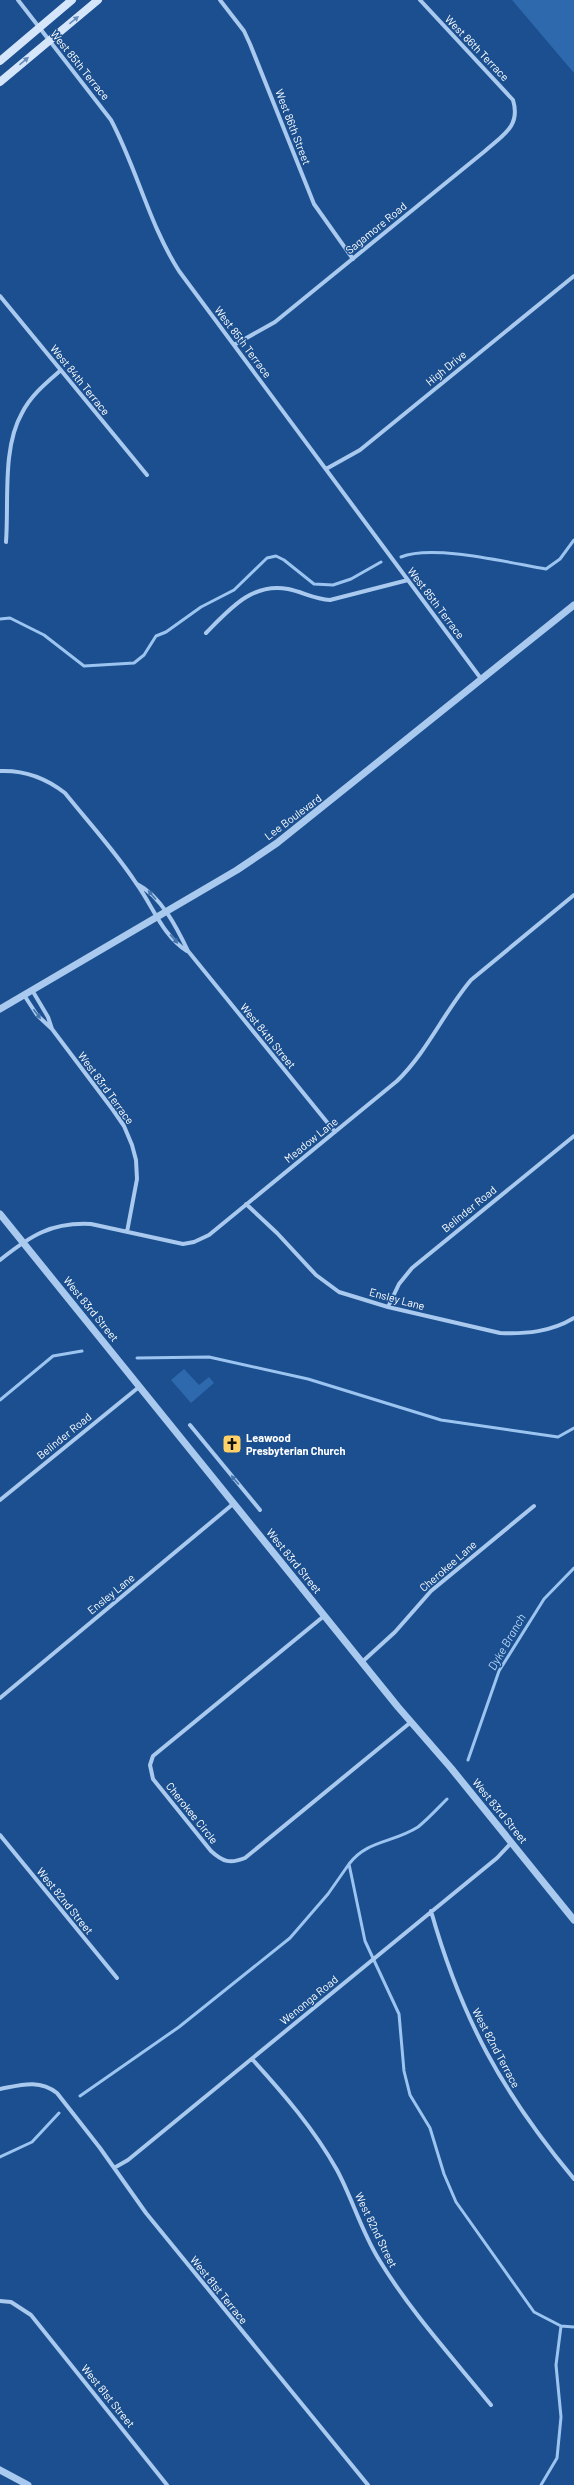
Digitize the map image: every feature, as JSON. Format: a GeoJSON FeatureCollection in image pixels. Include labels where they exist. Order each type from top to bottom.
{"type":"FeatureCollection","features":[{"type":"Feature","properties":{"kind":"main road"},"geometry":{"type":"LineString","coordinates":[[0,61],[72,0]]}},
{"type":"Feature","properties":{"kind":"main road"},"geometry":{"type":"LineString","coordinates":[[0,82],[98,0]]}},
{"type":"Feature","properties":{"kind":"street","name":"West 85th Terrace"},"geometry":{"type":"LineString","coordinates":[[18,0],[111,120],[167,253],[482,680]]}},
{"type":"Feature","properties":{"kind":"street","name":"West 86th Street"},"geometry":{"type":"LineString","coordinates":[[220,0],[244,31],[250,44],[314,204],[353,259]]}},
{"type":"Feature","properties":{"kind":"street","name":"West 86th Terrace"},"geometry":{"type":"LineString","coordinates":[[420,0],[503,88],[513,100],[516,111]]}},
{"type":"Feature","properties":{"kind":"street","name":"Sagamore Road"},"geometry":{"type":"LineString","coordinates":[[234,345],[275,322],[353,259],[506,132],[513,125],[516,111]]}},
{"type":"Feature","properties":{"kind":"street","name":"High Drive"},"geometry":{"type":"LineString","coordinates":[[326,470],[360,450],[574,276]]}},
{"type":"Feature","properties":{"kind":"street","name":"West 84th Terrace"},"geometry":{"type":"LineString","coordinates":[[1,297],[147,475]]}},
{"type":"Feature","properties":{"kind":"street"},"geometry":{"type":"LineString","coordinates":[[6,542],[10,447],[15,428],[23,411],[35,393],[61,370]]}},
{"type":"Feature","properties":{"kind":"street"},"geometry":{"type":"LineString","coordinates":[[206,633],[236,604],[256,590],[271,588],[289,590],[319,599],[330,600],[408,580]]}},
{"type":"Feature","properties":{"kind":"street","name":"Lee Boulevard"},"geometry":{"type":"LineString","coordinates":[[0,1009],[237,870],[277,843],[574,605]]}},
{"type":"Feature","properties":{"kind":"street","name":"West 84th Street"},"geometry":{"type":"LineString","coordinates":[[0,771],[36,776],[60,788],[137,884],[156,917],[175,941],[188,951]]}},
{"type":"Feature","properties":{"kind":"street","name":"West 84th Street"},"geometry":{"type":"LineString","coordinates":[[137,884],[150,893],[165,912],[188,951],[335,1132]]}},
{"type":"Feature","properties":{"kind":"street","name":"Meadow Lane"},"geometry":{"type":"LineString","coordinates":[[0,1260],[33,1235],[58,1226],[75,1223],[91,1224],[163,1241],[183,1244],[194,1242],[209,1235],[406,1073],[457,996],[471,980],[574,895]]}},
{"type":"Feature","properties":{"kind":"street","name":"West 83rd Terrace"},"geometry":{"type":"LineString","coordinates":[[32,990],[48,1017],[52,1029]]}},
{"type":"Feature","properties":{"kind":"street","name":"West 83rd Terrace"},"geometry":{"type":"LineString","coordinates":[[24,995],[36,1015],[52,1029],[117,1115],[132,1145],[136,1160],[137,1179],[127,1232]]}},
{"type":"Feature","properties":{"kind":"street","name":"Belinder Road"},"geometry":{"type":"LineString","coordinates":[[388,1307],[399,1284],[412,1268],[574,1136]]}},
{"type":"Feature","properties":{"kind":"street","name":"Ensley Lane"},"geometry":{"type":"LineString","coordinates":[[246,1204],[323,1281],[344,1294],[388,1307],[500,1333],[520,1334],[543,1331],[574,1318]]}},
{"type":"Feature","properties":{"kind":"street","name":"West 83rd Street"},"geometry":{"type":"LineString","coordinates":[[0,1214],[324,1616],[574,1920]]}},
{"type":"Feature","properties":{"kind":"street","name":"Belinder Road"},"geometry":{"type":"LineString","coordinates":[[0,1500],[139,1387]]}},
{"type":"Feature","properties":{"kind":"street"},"geometry":{"type":"LineString","coordinates":[[190,1425],[260,1510]]}},
{"type":"Feature","properties":{"kind":"street","name":"Ensley Lane"},"geometry":{"type":"LineString","coordinates":[[0,1698],[233,1504]]}},
{"type":"Feature","properties":{"kind":"street","name":"Cherokee Lane"},"geometry":{"type":"LineString","coordinates":[[362,1662],[395,1632],[431,1591],[534,1506]]}},
{"type":"Feature","properties":{"kind":"street","name":"Cherokee Circle"},"geometry":{"type":"LineString","coordinates":[[324,1616],[154,1756],[150,1765],[153,1779],[211,1851],[221,1860],[233,1863],[245,1858],[411,1722]]}},
{"type":"Feature","properties":{"kind":"street","name":"West 82nd Street"},"geometry":{"type":"LineString","coordinates":[[0,1835],[117,1978]]}},
{"type":"Feature","properties":{"kind":"street","name":"Wenonga Road"},"geometry":{"type":"LineString","coordinates":[[114,2168],[128,2160],[252,2059],[497,1858],[511,1843]]}},
{"type":"Feature","properties":{"kind":"street","name":"West 82nd Terrace"},"geometry":{"type":"LineString","coordinates":[[431,1911],[457,1992],[490,2060],[531,2124],[574,2179]]}},
{"type":"Feature","properties":{"kind":"street","name":"West 82nd Street"},"geometry":{"type":"LineString","coordinates":[[252,2059],[296,2110],[322,2146],[347,2190],[377,2256],[392,2281],[491,2405]]}},
{"type":"Feature","properties":{"kind":"street","name":"West 81st Terrace"},"geometry":{"type":"LineString","coordinates":[[0,2089],[36,2083],[49,2086],[64,2100],[146,2213],[368,2485]]}},
{"type":"Feature","properties":{"kind":"street","name":"West 81st Street"},"geometry":{"type":"LineString","coordinates":[[0,2301],[11,2302],[34,2319],[168,2485]]}},
{"type":"Feature","properties":{"kind":"street"},"geometry":{"type":"LineString","coordinates":[[0,2470],[28,2485]]}},
{"type":"Feature","properties":{"kind":"shaded area"},"geometry":{"type":"Polygon","coordinates":[[[512,0],[574,0],[574,73],[512,0]]]}},
{"type":"Feature","properties":{"kind":"shaded area"},"geometry":{"type":"Polygon","coordinates":[[[184,1369],[199,1385],[209,1377],[214,1383],[191,1403],[171,1380],[184,1369]]]}},
{"type":"Feature","properties":{"kind":"waterway"},"geometry":{"type":"LineString","coordinates":[[401,557],[415,554],[451,554],[493,559],[546,569],[560,559],[574,540]]}},
{"type":"Feature","properties":{"kind":"waterway"},"geometry":{"type":"LineString","coordinates":[[0,619],[10,618],[44,635],[84,666],[134,663],[144,655],[156,636],[166,632],[201,607],[234,590],[267,558],[276,556],[284,560],[314,584],[333,585],[351,579],[381,562]]}},
{"type":"Feature","properties":{"kind":"waterway"},"geometry":{"type":"LineString","coordinates":[[0,1400],[53,1356],[82,1351]]}},
{"type":"Feature","properties":{"kind":"waterway"},"geometry":{"type":"LineString","coordinates":[[137,1358],[209,1357],[308,1379],[441,1420],[558,1437],[574,1428]]}},
{"type":"Feature","properties":{"kind":"waterway","name":"Dyke Branch"},"geometry":{"type":"LineString","coordinates":[[468,1760],[499,1671],[544,1599],[574,1568]]}},
{"type":"Feature","properties":{"kind":"waterway"},"geometry":{"type":"LineString","coordinates":[[447,1799],[418,1827],[364,1850],[349,1864],[365,1941],[399,2014],[404,2071],[410,2095],[430,2128],[444,2174],[456,2202],[534,2312],[561,2326],[574,2327]]}},
{"type":"Feature","properties":{"kind":"waterway"},"geometry":{"type":"LineString","coordinates":[[80,2096],[179,2027],[290,1938],[328,1894],[349,1864]]}},
{"type":"Feature","properties":{"kind":"waterway"},"geometry":{"type":"LineString","coordinates":[[0,2157],[32,2142],[59,2113]]}},
{"type":"Feature","properties":{"kind":"waterway"},"geometry":{"type":"LineString","coordinates":[[541,2485],[557,2458],[561,2417],[556,2365],[561,2326]]}},
{"type":"Feature","properties":{"kind":"place","name":"Leawood Presbyterian Church"},"geometry":{"type":"Point","coordinates":[232,1444]}}]}
